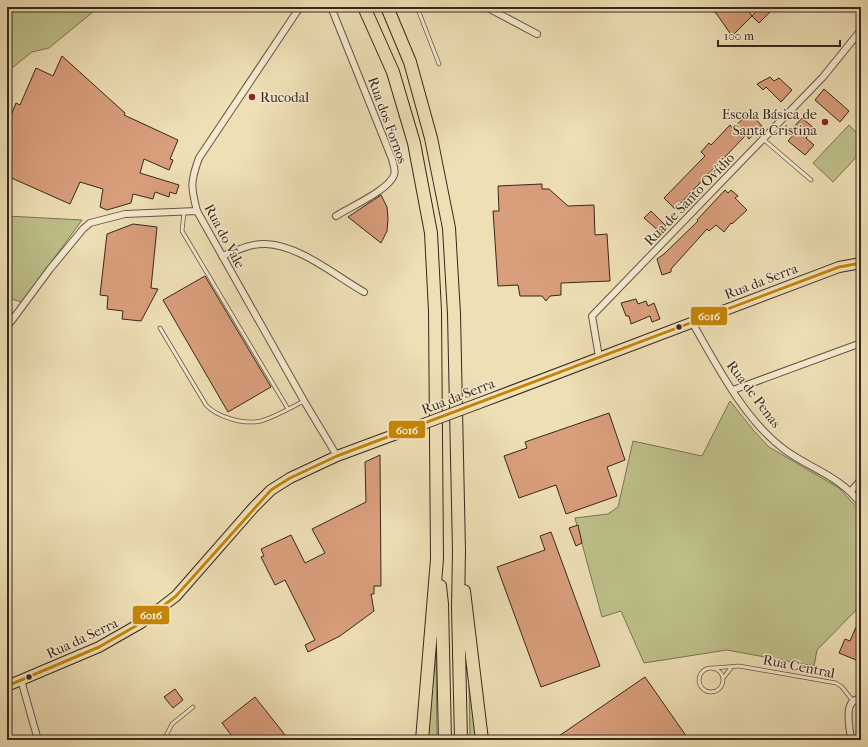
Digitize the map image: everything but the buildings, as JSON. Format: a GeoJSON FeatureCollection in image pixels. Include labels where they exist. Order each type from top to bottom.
{"type":"FeatureCollection","features":[{"type":"Feature","properties":{"kind":"highway"},"geometry":{"type":"LineString","coordinates":[[364,7],[393,72],[414,143],[431,233],[435,311],[437,559],[422,740]]}},
{"type":"Feature","properties":{"kind":"highway"},"geometry":{"type":"LineString","coordinates":[[387,7],[410,62],[432,138],[449,228],[454,314],[461,740]]}},
{"type":"Feature","properties":{"kind":"highway"},"geometry":{"type":"LineString","coordinates":[[459,550],[482,740]]}},
{"type":"Feature","properties":{"kind":"highway"},"geometry":{"type":"LineString","coordinates":[[437,559],[442,604],[445,740]]}},
{"type":"Feature","properties":{"kind":"main road","name":"Rua da Serra"},"geometry":{"type":"LineString","coordinates":[[7,686],[99,648],[141,623],[176,596],[254,507],[271,490],[290,478],[338,456],[599,357],[839,267],[861,262]]}},
{"type":"Feature","properties":{"kind":"street","name":"Rua do Vale"},"geometry":{"type":"LineString","coordinates":[[300,7],[198,158],[193,174],[191,189],[197,212],[304,401],[338,456]]}},
{"type":"Feature","properties":{"kind":"street","name":"Rua dos Fornos"},"geometry":{"type":"LineString","coordinates":[[331,7],[392,159],[395,173],[392,180],[381,189],[336,216]]}},
{"type":"Feature","properties":{"kind":"street"},"geometry":{"type":"LineString","coordinates":[[486,7],[538,34]]}},
{"type":"Feature","properties":{"kind":"street","name":"Rua de Santo Ovídio"},"geometry":{"type":"LineString","coordinates":[[599,357],[592,316],[823,77],[861,30]]}},
{"type":"Feature","properties":{"kind":"street"},"geometry":{"type":"LineString","coordinates":[[7,328],[50,269],[83,229],[90,223],[125,214],[197,212]]}},
{"type":"Feature","properties":{"kind":"street"},"geometry":{"type":"LineString","coordinates":[[222,256],[242,248],[265,244],[285,248],[298,252],[364,292]]}},
{"type":"Feature","properties":{"kind":"street","name":"Rua de Penas"},"geometry":{"type":"LineString","coordinates":[[692,322],[733,390],[750,414],[769,436],[784,450],[842,483],[851,491],[861,504]]}},
{"type":"Feature","properties":{"kind":"street"},"geometry":{"type":"LineString","coordinates":[[733,390],[861,343]]}},
{"type":"Feature","properties":{"kind":"street"},"geometry":{"type":"LineString","coordinates":[[851,491],[861,480]]}},
{"type":"Feature","properties":{"kind":"street"},"geometry":{"type":"LineString","coordinates":[[21,680],[38,740]]}},
{"type":"Feature","properties":{"kind":"street"},"geometry":{"type":"LineString","coordinates":[[851,740],[849,707],[853,701],[861,699]]}},
{"type":"Feature","properties":{"kind":"lane"},"geometry":{"type":"LineString","coordinates":[[417,7],[439,64]]}},
{"type":"Feature","properties":{"kind":"lane"},"geometry":{"type":"LineString","coordinates":[[763,139],[811,180]]}},
{"type":"Feature","properties":{"kind":"lane"},"geometry":{"type":"LineString","coordinates":[[184,213],[182,231],[288,409]]}},
{"type":"Feature","properties":{"kind":"lane"},"geometry":{"type":"LineString","coordinates":[[160,328],[206,405],[217,414],[227,418],[256,422],[262,421],[304,401]]}},
{"type":"Feature","properties":{"kind":"lane","name":"Rua Central"},"geometry":{"type":"LineString","coordinates":[[713,668],[739,666],[836,683],[842,687],[853,701]]}},
{"type":"Feature","properties":{"kind":"lane"},"geometry":{"type":"LineString","coordinates":[[723,679],[720,672],[713,668],[706,669],[700,674],[699,682],[703,689],[711,692],[718,689],[723,679],[725,674],[733,667]]}},
{"type":"Feature","properties":{"kind":"lane"},"geometry":{"type":"LineString","coordinates":[[164,740],[172,724],[193,707]]}},
{"type":"Feature","properties":{"kind":"green space"},"geometry":{"type":"Polygon","coordinates":[[[7,7],[99,7],[49,48],[32,52],[7,72],[7,7]]]}},
{"type":"Feature","properties":{"kind":"green space"},"geometry":{"type":"Polygon","coordinates":[[[849,125],[861,137],[861,152],[833,182],[813,163],[849,125]]]}},
{"type":"Feature","properties":{"kind":"green space"},"geometry":{"type":"Polygon","coordinates":[[[7,216],[82,220],[22,302],[7,298],[7,216]]]}},
{"type":"Feature","properties":{"kind":"green space"},"geometry":{"type":"Polygon","coordinates":[[[730,401],[769,447],[839,488],[861,512],[861,605],[817,650],[814,666],[727,650],[644,663],[621,611],[602,617],[575,518],[608,514],[618,507],[633,441],[702,456],[730,401]]]}},
{"type":"Feature","properties":{"kind":"green space"},"geometry":{"type":"Polygon","coordinates":[[[436,652],[437,740],[427,740],[436,652]]]}},
{"type":"Feature","properties":{"kind":"green space"},"geometry":{"type":"Polygon","coordinates":[[[469,686],[479,740],[470,740],[469,686]]]}},
{"type":"Feature","properties":{"kind":"transit line","name":"6016"},"geometry":{"type":"LineString","coordinates":[[7,686],[99,647],[141,623],[176,596],[271,490],[290,478],[337,456],[839,267],[861,263]]}},
{"type":"Feature","properties":{"kind":"place","name":"Rucodal"},"geometry":{"type":"Point","coordinates":[252,97]}},
{"type":"Feature","properties":{"kind":"place","name":"Escola Básica de Santa Cristina"},"geometry":{"type":"Point","coordinates":[825,122]}}]}
